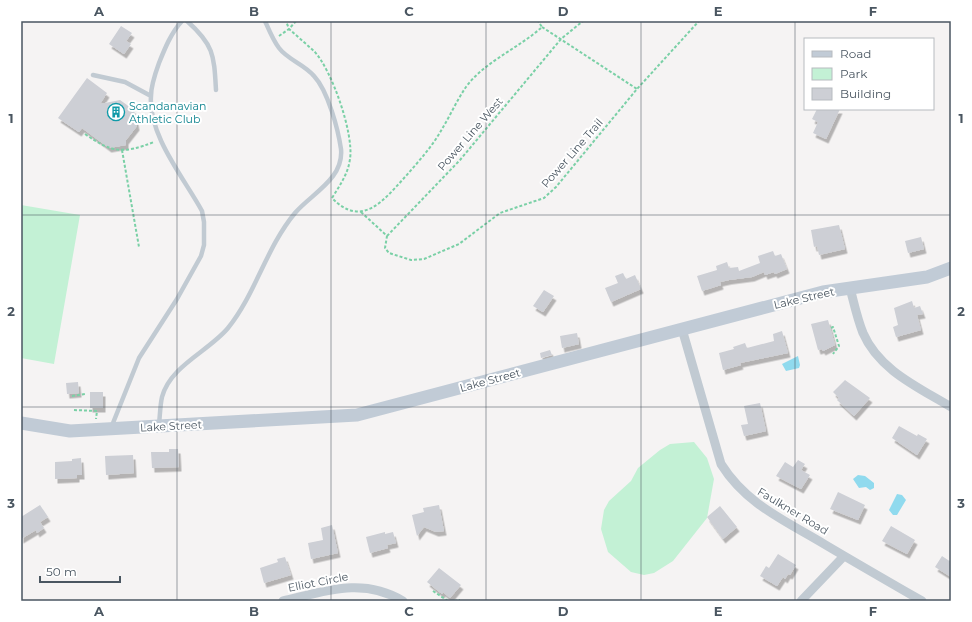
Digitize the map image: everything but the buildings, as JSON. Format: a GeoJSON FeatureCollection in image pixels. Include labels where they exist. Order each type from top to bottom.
{"type":"FeatureCollection","features":[{"type":"Feature","properties":{"kind":"main road","name":"Lake Street"},"geometry":{"type":"LineString","coordinates":[[21,423],[70,431],[357,415],[823,292],[927,277],[951,268]]}},
{"type":"Feature","properties":{"kind":"street"},"geometry":{"type":"LineString","coordinates":[[850,288],[864,334],[880,360],[905,380],[951,407]]}},
{"type":"Feature","properties":{"kind":"street","name":"Faulkner Road"},"geometry":{"type":"LineString","coordinates":[[682,329],[721,464],[731,481],[749,499],[922,601]]}},
{"type":"Feature","properties":{"kind":"street"},"geometry":{"type":"LineString","coordinates":[[801,601],[844,556]]}},
{"type":"Feature","properties":{"kind":"street","name":"Elliot Circle"},"geometry":{"type":"LineString","coordinates":[[283,601],[335,589],[357,587],[379,590],[403,601]]}},
{"type":"Feature","properties":{"kind":"lane"},"geometry":{"type":"LineString","coordinates":[[110,429],[138,358],[196,266],[204,245],[204,222],[202,211],[161,140],[154,120],[150,96],[156,72],[164,50],[170,38],[182,21]]}},
{"type":"Feature","properties":{"kind":"lane"},"geometry":{"type":"LineString","coordinates":[[187,21],[202,35],[208,44],[214,59],[216,90]]}},
{"type":"Feature","properties":{"kind":"lane"},"geometry":{"type":"LineString","coordinates":[[159,426],[162,397],[169,381],[227,328],[248,298],[277,238],[295,213],[323,188],[334,174],[340,162],[341,150],[337,133],[322,86],[302,64],[279,48],[265,21]]}},
{"type":"Feature","properties":{"kind":"lane"},"geometry":{"type":"LineString","coordinates":[[93,75],[125,82],[150,96]]}},
{"type":"Feature","properties":{"kind":"path"},"geometry":{"type":"LineString","coordinates":[[286,21],[289,29],[314,52],[327,70],[348,127],[351,150],[350,159],[342,183],[332,198],[341,207],[362,212],[387,236]]}},
{"type":"Feature","properties":{"kind":"path"},"geometry":{"type":"LineString","coordinates":[[274,40],[289,29],[296,21]]}},
{"type":"Feature","properties":{"kind":"path"},"geometry":{"type":"LineString","coordinates":[[538,21],[542,26],[637,89]]}},
{"type":"Feature","properties":{"kind":"path","name":"Power Line West"},"geometry":{"type":"LineString","coordinates":[[387,236],[460,160],[561,39],[583,21]]}},
{"type":"Feature","properties":{"kind":"path","name":"Power Line Trail"},"geometry":{"type":"LineString","coordinates":[[387,236],[385,248],[389,253],[406,259],[424,259],[459,244],[500,213],[544,198],[563,180],[637,89],[699,21]]}},
{"type":"Feature","properties":{"kind":"path"},"geometry":{"type":"LineString","coordinates":[[362,212],[382,203],[415,166],[442,130],[466,87],[490,65],[530,38],[542,26]]}},
{"type":"Feature","properties":{"kind":"path"},"geometry":{"type":"LineString","coordinates":[[84,134],[101,146],[117,151],[141,147],[161,140]]}},
{"type":"Feature","properties":{"kind":"path"},"geometry":{"type":"LineString","coordinates":[[122,150],[139,247]]}},
{"type":"Feature","properties":{"kind":"path"},"geometry":{"type":"LineString","coordinates":[[831,328],[833,327],[839,346],[833,354]]}},
{"type":"Feature","properties":{"kind":"path"},"geometry":{"type":"LineString","coordinates":[[72,396],[85,394]]}},
{"type":"Feature","properties":{"kind":"path"},"geometry":{"type":"LineString","coordinates":[[74,410],[97,411],[96,430]]}},
{"type":"Feature","properties":{"kind":"path"},"geometry":{"type":"LineString","coordinates":[[434,591],[448,601]]}},
{"type":"Feature","properties":{"kind":"path"},"geometry":{"type":"LineString","coordinates":[[454,601],[460,600]]}},
{"type":"Feature","properties":{"kind":"green space"},"geometry":{"type":"Polygon","coordinates":[[[21,205],[80,215],[54,364],[21,358],[21,205]]]}},
{"type":"Feature","properties":{"kind":"green space"},"geometry":{"type":"Polygon","coordinates":[[[694,442],[707,458],[714,479],[707,518],[673,561],[654,573],[644,575],[631,572],[608,552],[601,529],[604,510],[609,501],[631,481],[638,468],[660,450],[670,444],[694,442]]]}},
{"type":"Feature","properties":{"kind":"water"},"geometry":{"type":"Polygon","coordinates":[[[798,356],[800,365],[799,368],[786,371],[782,364],[798,356]]]}},
{"type":"Feature","properties":{"kind":"water"},"geometry":{"type":"Polygon","coordinates":[[[858,475],[865,476],[874,483],[874,488],[870,490],[866,487],[859,488],[853,479],[858,475]]]}},
{"type":"Feature","properties":{"kind":"water"},"geometry":{"type":"Polygon","coordinates":[[[897,494],[902,495],[906,500],[897,515],[893,515],[889,510],[897,494]]]}},
{"type":"Feature","properties":{"kind":"place","name":"Scandanavian Athletic Club"},"geometry":{"type":"Point","coordinates":[116,112]}}]}
